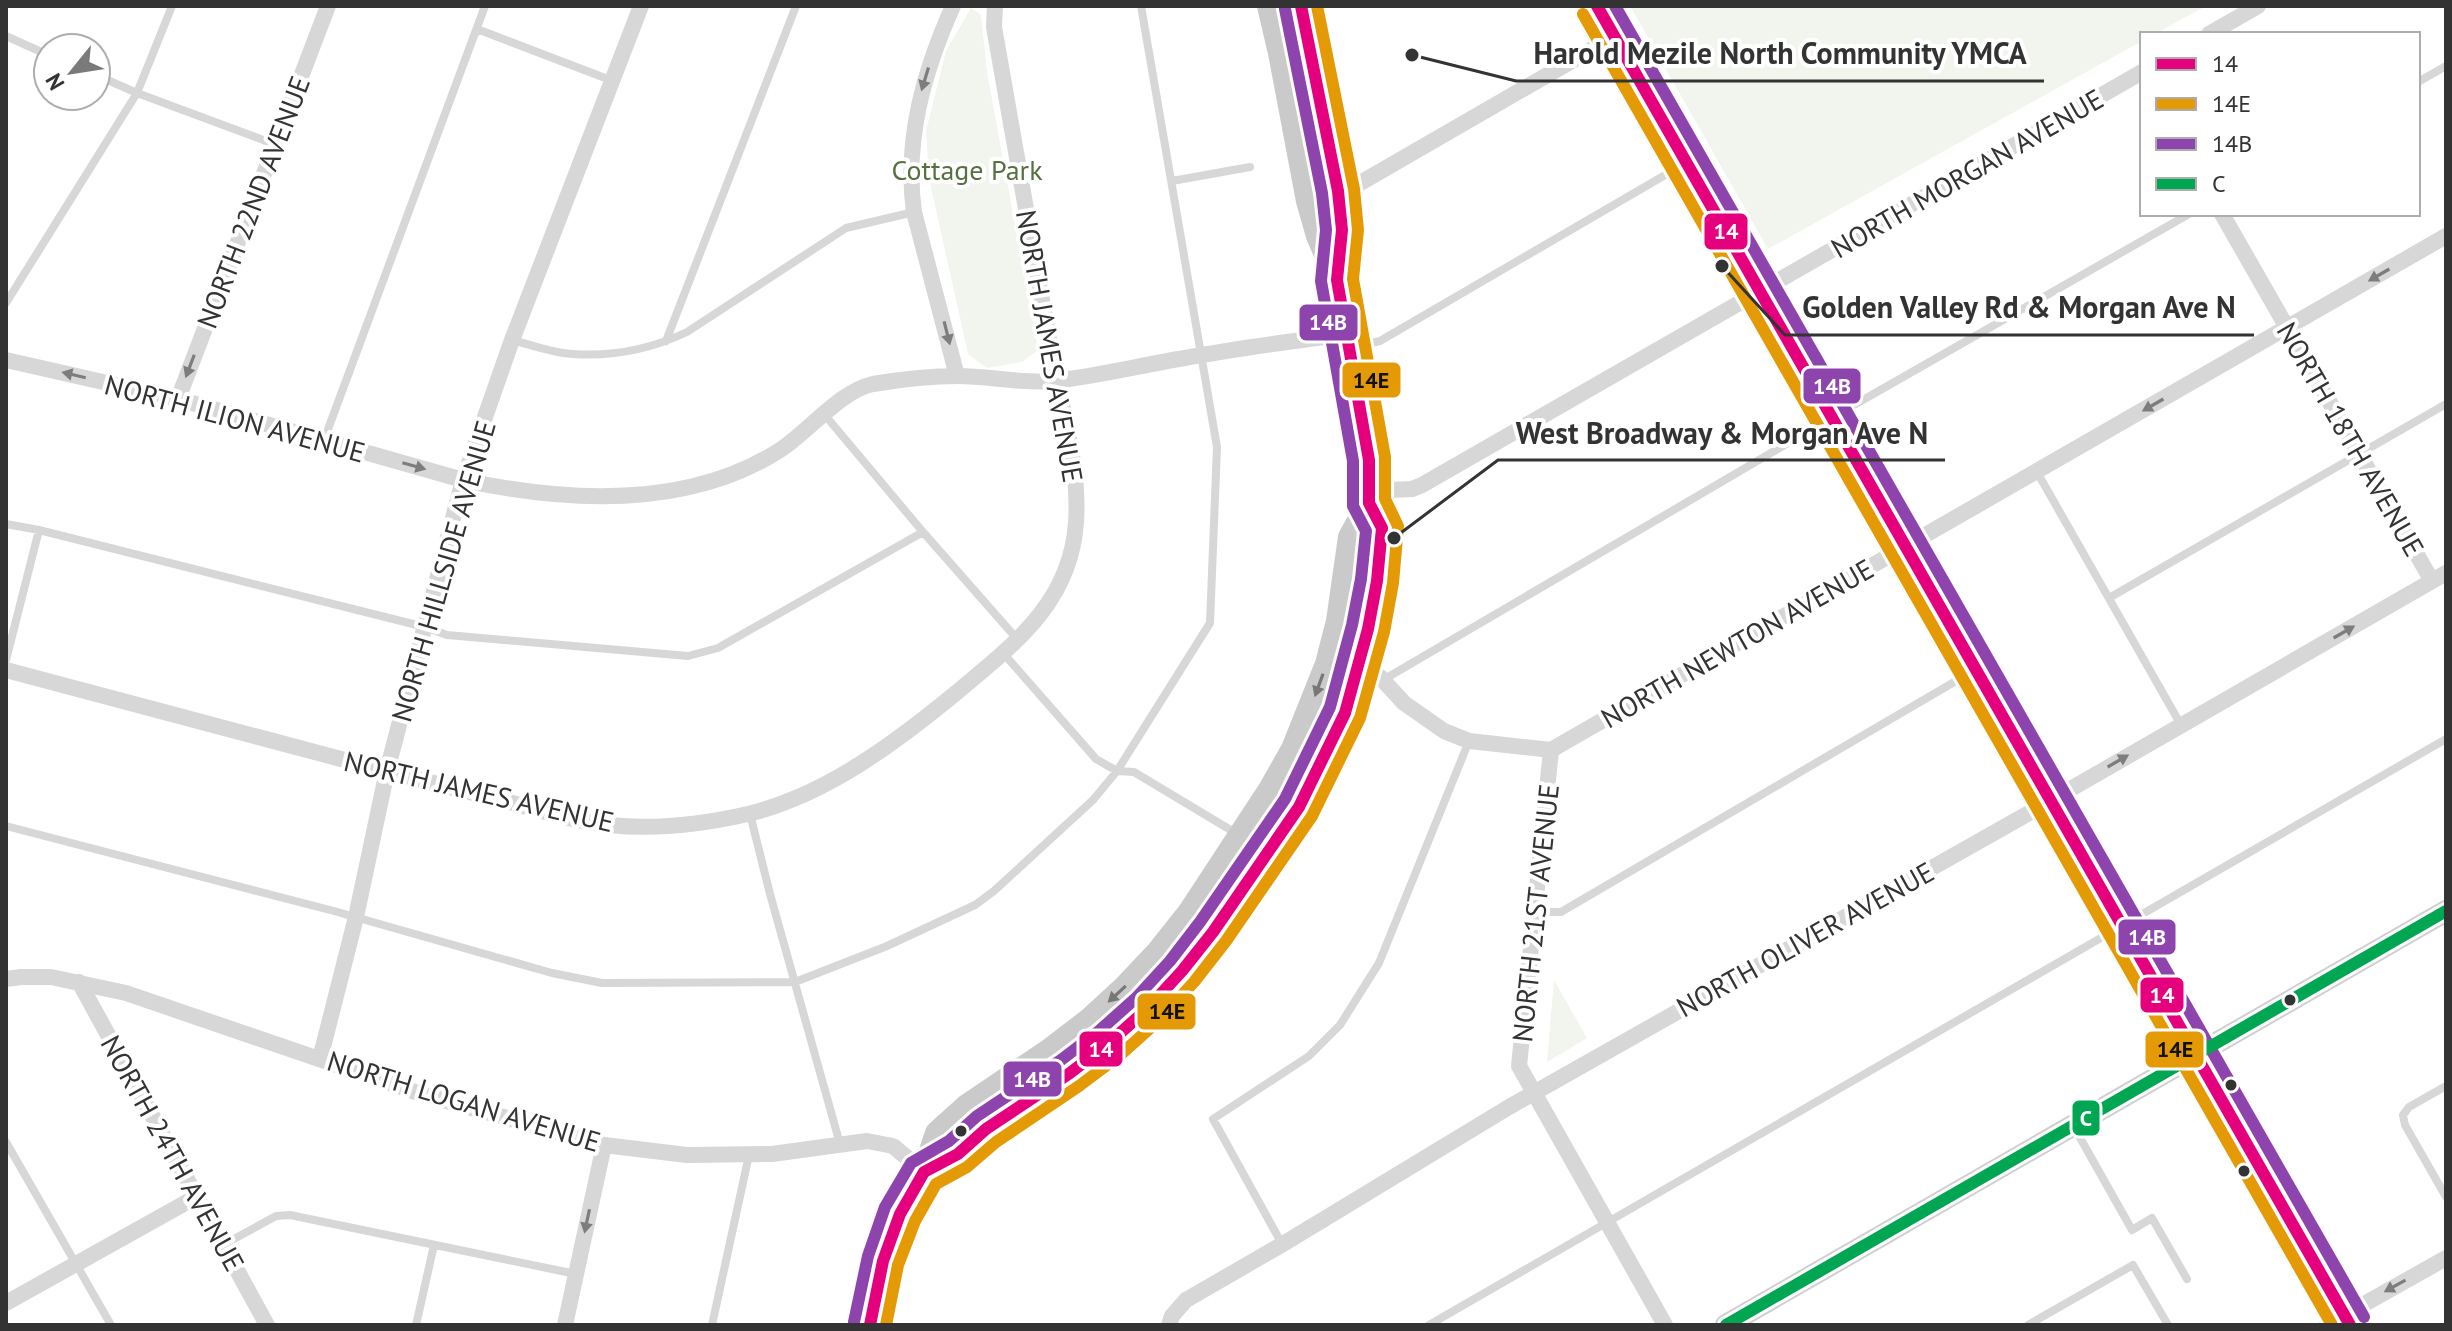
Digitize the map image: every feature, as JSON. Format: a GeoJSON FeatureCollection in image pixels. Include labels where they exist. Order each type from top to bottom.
{"type":"FeatureCollection","features":[{"type":"Feature","properties":{"kind":"main road"},"geometry":{"type":"LineString","coordinates":[[924,1172],[958,1154],[986,1129],[1109,1043],[1147,1009],[1182,971],[1213,932],[1299,807],[1345,713],[1360,664],[1377,581],[1382,528],[1369,497],[1369,460],[1337,280],[1318,236],[1308,201],[1269,6]]}},
{"type":"Feature","properties":{"kind":"main road"},"geometry":{"type":"LineString","coordinates":[[1301,6],[1338,191],[1342,230],[1337,280]]}},
{"type":"Feature","properties":{"kind":"main road"},"geometry":{"type":"LineString","coordinates":[[870,1325],[883,1261],[900,1214],[924,1172],[937,1133],[967,1106],[1089,1020],[1158,952],[1189,913],[1241,836],[1293,749],[1327,664],[1338,621],[1350,537],[1369,497]]}},
{"type":"Feature","properties":{"kind":"street","name":"NORTH 22ND AVENUE"},"geometry":{"type":"LineString","coordinates":[[178,399],[328,6]]}},
{"type":"Feature","properties":{"kind":"street","name":"NORTH HILLSIDE AVENUE"},"geometry":{"type":"LineString","coordinates":[[320,1059],[356,917],[387,771],[463,480],[512,340],[641,6]]}},
{"type":"Feature","properties":{"kind":"street"},"geometry":{"type":"LineString","coordinates":[[953,6],[935,47],[920,94],[913,142],[911,192],[957,376]]}},
{"type":"Feature","properties":{"kind":"street","name":"NORTH JAMES AVENUE"},"geometry":{"type":"LineString","coordinates":[[6,670],[576,820],[612,825],[657,826],[750,814],[821,786],[870,758],[924,719],[1018,640],[1055,595],[1071,556],[1077,523],[1072,451],[994,27],[995,6]]}},
{"type":"Feature","properties":{"kind":"street"},"geometry":{"type":"LineString","coordinates":[[1597,6],[2196,1056],[2340,1322],[2446,1258]]}},
{"type":"Feature","properties":{"kind":"street"},"geometry":{"type":"LineString","coordinates":[[2212,32],[2258,6]]}},
{"type":"Feature","properties":{"kind":"street"},"geometry":{"type":"LineString","coordinates":[[1338,191],[1355,186],[1615,36]]}},
{"type":"Feature","properties":{"kind":"street","name":"NORTH MORGAN AVENUE"},"geometry":{"type":"LineString","coordinates":[[1369,497],[1422,485],[2140,75]]}},
{"type":"Feature","properties":{"kind":"street","name":"NORTH 18TH AVENUE"},"geometry":{"type":"LineString","coordinates":[[2223,216],[2359,453],[2439,577]]}},
{"type":"Feature","properties":{"kind":"street","name":"NORTH NEWTON AVENUE"},"geometry":{"type":"LineString","coordinates":[[1551,750],[2446,236]]}},
{"type":"Feature","properties":{"kind":"street","name":"NORTH ILION AVENUE"},"geometry":{"type":"LineString","coordinates":[[6,360],[178,399],[463,480],[553,495],[616,496],[667,491],[732,473],[760,461],[779,451],[824,413],[870,385],[957,376],[1027,383],[1203,355],[1348,341]]}},
{"type":"Feature","properties":{"kind":"street","name":"NORTH OLIVER AVENUE"},"geometry":{"type":"LineString","coordinates":[[1170,1320],[1186,1300],[1533,1093],[2439,577]]}},
{"type":"Feature","properties":{"kind":"street"},"geometry":{"type":"LineString","coordinates":[[1360,664],[1382,680],[1404,703],[1444,731],[1469,741],[1551,750]]}},
{"type":"Feature","properties":{"kind":"street","name":"NORTH 21ST AVENUE"},"geometry":{"type":"LineString","coordinates":[[1551,750],[1519,1066],[1665,1325]]}},
{"type":"Feature","properties":{"kind":"street"},"geometry":{"type":"LineString","coordinates":[[1726,1325],[2446,911]]}},
{"type":"Feature","properties":{"kind":"street","name":"NORTH LOGAN AVENUE"},"geometry":{"type":"LineString","coordinates":[[6,979],[51,977],[126,993],[421,1094],[604,1145],[687,1155],[772,1154],[867,1141],[880,1142],[893,1146],[924,1172]]}},
{"type":"Feature","properties":{"kind":"street","name":"NORTH 24TH AVENUE"},"geometry":{"type":"LineString","coordinates":[[79,982],[267,1324]]}},
{"type":"Feature","properties":{"kind":"street"},"geometry":{"type":"LineString","coordinates":[[565,1325],[604,1145]]}},
{"type":"Feature","properties":{"kind":"street"},"geometry":{"type":"LineString","coordinates":[[6,1303],[196,1197]]}},
{"type":"Feature","properties":{"kind":"lane"},"geometry":{"type":"LineString","coordinates":[[6,303],[137,93],[172,6]]}},
{"type":"Feature","properties":{"kind":"lane"},"geometry":{"type":"LineString","coordinates":[[323,440],[485,6]]}},
{"type":"Feature","properties":{"kind":"lane"},"geometry":{"type":"LineString","coordinates":[[666,342],[796,6]]}},
{"type":"Feature","properties":{"kind":"lane"},"geometry":{"type":"LineString","coordinates":[[6,826],[588,981],[795,982],[887,946],[975,905],[1093,800],[1117,771],[1210,623],[1217,447],[1141,6]]}},
{"type":"Feature","properties":{"kind":"lane"},"geometry":{"type":"LineString","coordinates":[[477,29],[613,81]]}},
{"type":"Feature","properties":{"kind":"lane"},"geometry":{"type":"LineString","coordinates":[[6,36],[32,48]]}},
{"type":"Feature","properties":{"kind":"lane"},"geometry":{"type":"LineString","coordinates":[[2420,81],[2446,66]]}},
{"type":"Feature","properties":{"kind":"lane"},"geometry":{"type":"LineString","coordinates":[[112,82],[274,144]]}},
{"type":"Feature","properties":{"kind":"lane"},"geometry":{"type":"LineString","coordinates":[[1348,341],[1380,341],[1687,161]]}},
{"type":"Feature","properties":{"kind":"lane"},"geometry":{"type":"LineString","coordinates":[[1172,181],[1250,167]]}},
{"type":"Feature","properties":{"kind":"lane"},"geometry":{"type":"LineString","coordinates":[[512,340],[571,354],[629,353],[666,342],[687,332],[846,228],[914,212]]}},
{"type":"Feature","properties":{"kind":"lane"},"geometry":{"type":"LineString","coordinates":[[1382,680],[1832,417],[2185,216]]}},
{"type":"Feature","properties":{"kind":"lane"},"geometry":{"type":"LineString","coordinates":[[2109,598],[2446,404]]}},
{"type":"Feature","properties":{"kind":"lane"},"geometry":{"type":"LineString","coordinates":[[824,413],[1018,640]]}},
{"type":"Feature","properties":{"kind":"lane"},"geometry":{"type":"LineString","coordinates":[[2037,472],[2181,725]]}},
{"type":"Feature","properties":{"kind":"lane"},"geometry":{"type":"LineString","coordinates":[[6,524],[447,635],[688,656],[718,648],[923,532]]}},
{"type":"Feature","properties":{"kind":"lane"},"geometry":{"type":"LineString","coordinates":[[6,660],[39,530]]}},
{"type":"Feature","properties":{"kind":"lane"},"geometry":{"type":"LineString","coordinates":[[1004,654],[1096,759],[1117,771],[1134,772],[1241,836]]}},
{"type":"Feature","properties":{"kind":"lane"},"geometry":{"type":"LineString","coordinates":[[1535,912],[1561,912],[1976,669]]}},
{"type":"Feature","properties":{"kind":"lane"},"geometry":{"type":"LineString","coordinates":[[1429,1325],[2446,739]]}},
{"type":"Feature","properties":{"kind":"lane"},"geometry":{"type":"LineString","coordinates":[[1283,1244],[1213,1119],[1309,1056],[1340,1025],[1379,963],[1469,741]]}},
{"type":"Feature","properties":{"kind":"lane"},"geometry":{"type":"LineString","coordinates":[[750,814],[840,1145]]}},
{"type":"Feature","properties":{"kind":"lane"},"geometry":{"type":"LineString","coordinates":[[1158,952],[1182,971]]}},
{"type":"Feature","properties":{"kind":"lane"},"geometry":{"type":"LineString","coordinates":[[2446,1086],[2409,1107],[2403,1115],[2405,1125],[2446,1197]]}},
{"type":"Feature","properties":{"kind":"lane"},"geometry":{"type":"LineString","coordinates":[[2073,1126],[2132,1230],[2152,1218],[2187,1279]]}},
{"type":"Feature","properties":{"kind":"lane"},"geometry":{"type":"LineString","coordinates":[[6,1142],[111,1325]]}},
{"type":"Feature","properties":{"kind":"lane"},"geometry":{"type":"LineString","coordinates":[[712,1325],[749,1154]]}},
{"type":"Feature","properties":{"kind":"lane"},"geometry":{"type":"LineString","coordinates":[[223,1245],[276,1216],[290,1215],[576,1274]]}},
{"type":"Feature","properties":{"kind":"lane"},"geometry":{"type":"LineString","coordinates":[[416,1325],[434,1245]]}},
{"type":"Feature","properties":{"kind":"lane"},"geometry":{"type":"LineString","coordinates":[[2028,1325],[2133,1265],[2168,1325]]}},
{"type":"Feature","properties":{"kind":"green space"},"geometry":{"type":"Polygon","coordinates":[[[1630,6],[2206,6],[2159,32],[2140,32],[2140,42],[1768,249],[1630,6]]]}},
{"type":"Feature","properties":{"kind":"green space","name":"Cottage Park"},"geometry":{"type":"Polygon","coordinates":[[[971,8],[981,15],[987,72],[1038,350],[1022,362],[987,368],[968,354],[929,178],[926,131],[946,51],[971,8]]]}},
{"type":"Feature","properties":{"kind":"green space"},"geometry":{"type":"Polygon","coordinates":[[[1554,980],[1587,1038],[1547,1062],[1554,980]]]}},
{"type":"Feature","properties":{"kind":"transit line","name":"14"},"geometry":{"type":"LineString","coordinates":[[870,1325],[883,1261],[900,1214],[924,1172],[958,1154],[986,1129],[1109,1043],[1147,1009],[1182,971],[1213,932],[1299,807],[1345,713],[1368,629],[1382,528],[1369,503],[1369,460],[1337,280],[1342,230],[1338,191],[1301,6]]}},
{"type":"Feature","properties":{"kind":"transit line","name":"14E"},"geometry":{"type":"LineString","coordinates":[[886,1325],[898,1265],[915,1221],[936,1184],[967,1167],[996,1142],[1119,1056],[1158,1021],[1194,982],[1312,816],[1360,718],[1384,632],[1393,583],[1398,526],[1385,499],[1385,457],[1353,279],[1358,230],[1354,189],[1317,6]]}},
{"type":"Feature","properties":{"kind":"transit line","name":"14"},"geometry":{"type":"LineString","coordinates":[[1597,6],[2350,1325]]}},
{"type":"Feature","properties":{"kind":"transit line","name":"14B"},"geometry":{"type":"LineString","coordinates":[[1615,6],[2364,1317]]}},
{"type":"Feature","properties":{"kind":"transit line","name":"14B"},"geometry":{"type":"LineString","coordinates":[[854,1322],[868,1256],[885,1207],[911,1163],[949,1141],[977,1116],[1099,1031],[1136,998],[1170,961],[1285,799],[1330,707],[1352,625],[1366,531],[1353,506],[1353,461],[1321,281],[1326,230],[1322,193],[1285,9]]}},
{"type":"Feature","properties":{"kind":"transit line","name":"14E"},"geometry":{"type":"LineString","coordinates":[[1583,14],[2332,1325]]}},
{"type":"Feature","properties":{"kind":"transit line","name":"C"},"geometry":{"type":"LineString","coordinates":[[1726,1325],[2446,911]]}},
{"type":"Feature","properties":{"kind":"place","name":"Harold Mezile North Community YMCA"},"geometry":{"type":"Point","coordinates":[1412,55]}},
{"type":"Feature","properties":{"kind":"place","name":"Golden Valley Rd & Morgan Ave N"},"geometry":{"type":"Point","coordinates":[1722,266]}},
{"type":"Feature","properties":{"kind":"place","name":"West Broadway & Morgan Ave N"},"geometry":{"type":"Point","coordinates":[1394,538]}}]}
